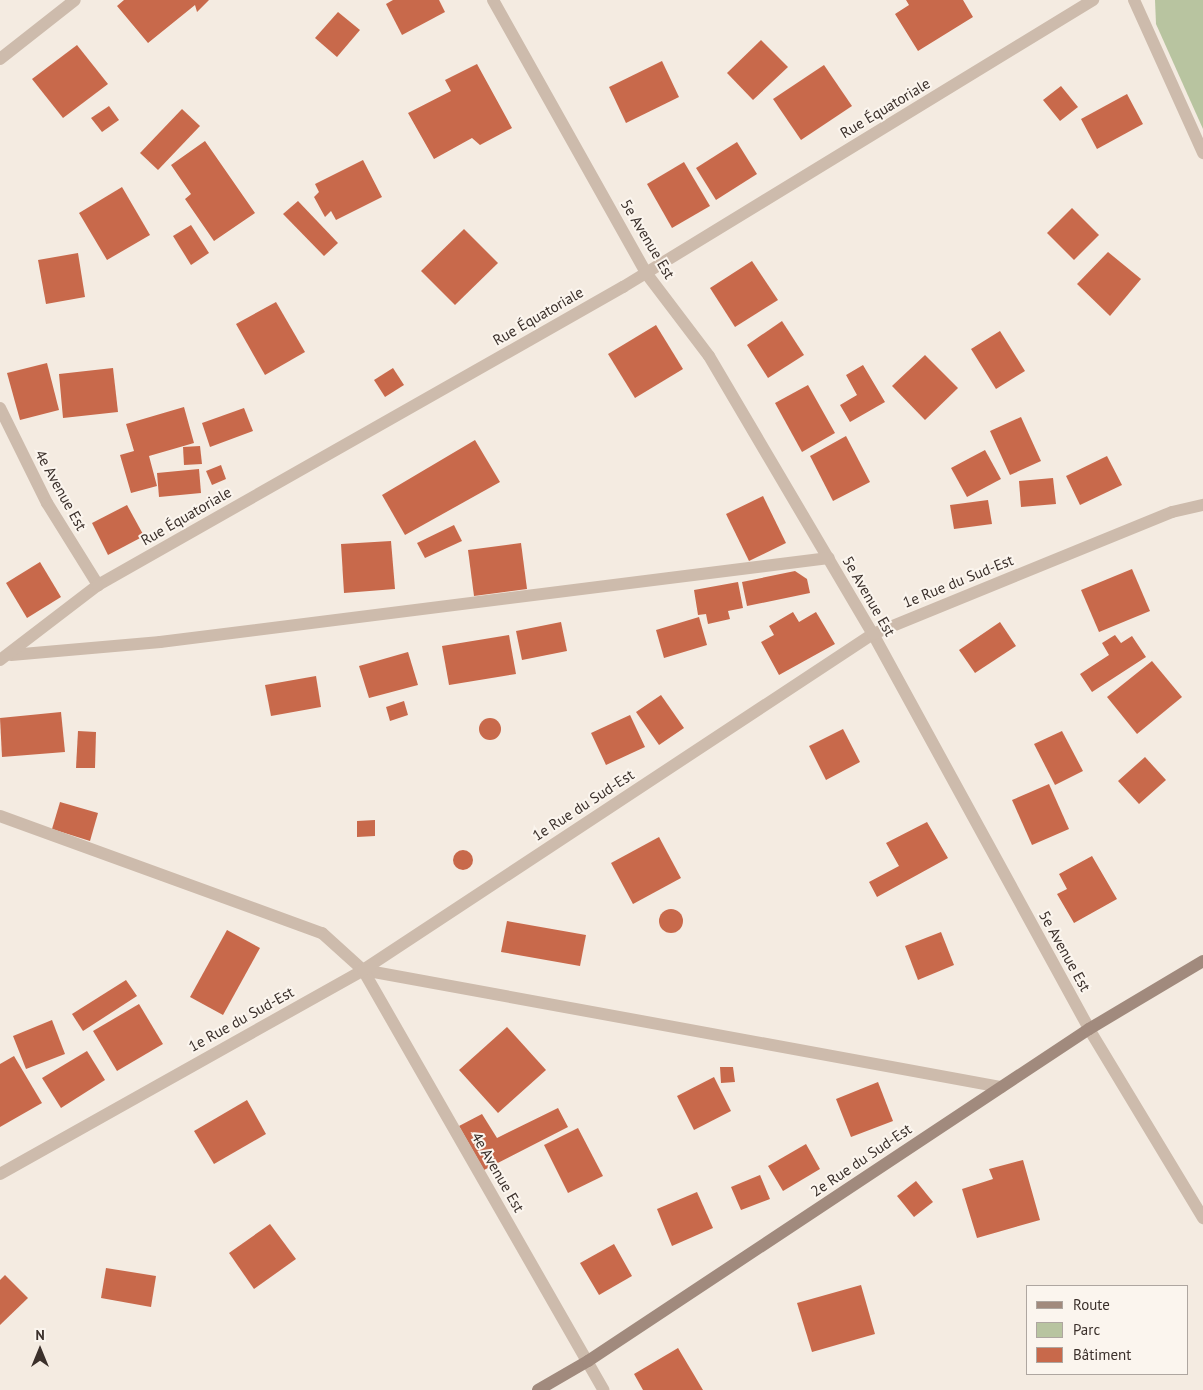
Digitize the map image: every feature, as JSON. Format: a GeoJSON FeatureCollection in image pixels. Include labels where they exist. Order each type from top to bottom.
{"type":"FeatureCollection","features":[{"type":"Feature","properties":{"kind":"street"},"geometry":{"type":"LineString","coordinates":[[0,59],[75,0]]}},
{"type":"Feature","properties":{"kind":"street","name":"5e Avenue Est"},"geometry":{"type":"LineString","coordinates":[[492,0],[646,273],[709,356],[829,558],[873,634],[1089,1029],[1203,1218]]}},
{"type":"Feature","properties":{"kind":"street","name":"Rue Équatoriale"},"geometry":{"type":"LineString","coordinates":[[5,658],[98,585],[646,273],[1093,0]]}},
{"type":"Feature","properties":{"kind":"street"},"geometry":{"type":"LineString","coordinates":[[1134,0],[1203,153]]}},
{"type":"Feature","properties":{"kind":"street","name":"4e Avenue Est"},"geometry":{"type":"LineString","coordinates":[[0,408],[47,502],[98,585]]}},
{"type":"Feature","properties":{"kind":"street","name":"1e Rue du Sud-Est"},"geometry":{"type":"LineString","coordinates":[[0,1174],[363,970],[873,634],[1172,512],[1203,505]]}},
{"type":"Feature","properties":{"kind":"street"},"geometry":{"type":"LineString","coordinates":[[5,658],[160,642],[829,558]]}},
{"type":"Feature","properties":{"kind":"street"},"geometry":{"type":"LineString","coordinates":[[0,816],[322,933],[363,970],[1001,1087]]}},
{"type":"Feature","properties":{"kind":"street","name":"2e Rue du Sud-Est"},"geometry":{"type":"LineString","coordinates":[[538,1390],[588,1361],[1089,1029],[1203,961]]}},
{"type":"Feature","properties":{"kind":"street","name":"4e Avenue Est"},"geometry":{"type":"LineString","coordinates":[[363,970],[604,1390]]}},
{"type":"Feature","properties":{"kind":"green space"},"geometry":{"type":"Polygon","coordinates":[[[1155,0],[1203,0],[1203,129],[1156,24],[1155,0]]]}},
{"type":"Feature","properties":{"kind":"building"},"geometry":{"type":"Polygon","coordinates":[[[124,0],[209,0],[197,12],[195,5],[148,43],[117,6],[124,0]]]}},
{"type":"Feature","properties":{"kind":"building"},"geometry":{"type":"Polygon","coordinates":[[[393,0],[439,0],[445,12],[402,35],[386,4],[393,0]]]}},
{"type":"Feature","properties":{"kind":"building"},"geometry":{"type":"Polygon","coordinates":[[[906,0],[963,0],[973,17],[918,51],[895,14],[909,5],[906,0]]]}},
{"type":"Feature","properties":{"kind":"building"},"geometry":{"type":"Polygon","coordinates":[[[338,12],[360,30],[337,57],[315,38],[338,12]]]}},
{"type":"Feature","properties":{"kind":"building"},"geometry":{"type":"Polygon","coordinates":[[[761,40],[788,67],[753,100],[727,73],[761,40]]]}},
{"type":"Feature","properties":{"kind":"building"},"geometry":{"type":"Polygon","coordinates":[[[77,45],[108,84],[63,118],[32,79],[77,45]]]}},
{"type":"Feature","properties":{"kind":"building"},"geometry":{"type":"Polygon","coordinates":[[[662,61],[679,97],[626,123],[609,87],[662,61]]]}},
{"type":"Feature","properties":{"kind":"building"},"geometry":{"type":"Polygon","coordinates":[[[477,64],[512,128],[480,145],[472,138],[434,159],[408,113],[451,91],[445,80],[477,64]]]}},
{"type":"Feature","properties":{"kind":"building"},"geometry":{"type":"Polygon","coordinates":[[[824,65],[852,106],[801,140],[773,99],[824,65]]]}},
{"type":"Feature","properties":{"kind":"building"},"geometry":{"type":"Polygon","coordinates":[[[1061,86],[1078,107],[1060,121],[1043,100],[1061,86]]]}},
{"type":"Feature","properties":{"kind":"building"},"geometry":{"type":"Polygon","coordinates":[[[1127,94],[1143,124],[1097,149],[1081,119],[1127,94]]]}},
{"type":"Feature","properties":{"kind":"building"},"geometry":{"type":"Polygon","coordinates":[[[109,106],[119,120],[102,132],[91,118],[109,106]]]}},
{"type":"Feature","properties":{"kind":"building"},"geometry":{"type":"Polygon","coordinates":[[[182,109],[200,126],[158,170],[140,153],[182,109]]]}},
{"type":"Feature","properties":{"kind":"building"},"geometry":{"type":"Polygon","coordinates":[[[205,141],[255,213],[214,241],[185,199],[191,194],[171,165],[205,141]]]}},
{"type":"Feature","properties":{"kind":"building"},"geometry":{"type":"Polygon","coordinates":[[[737,142],[757,174],[716,200],[696,168],[737,142]]]}},
{"type":"Feature","properties":{"kind":"building"},"geometry":{"type":"Polygon","coordinates":[[[363,160],[382,197],[336,220],[331,211],[325,217],[314,197],[319,192],[315,184],[363,160]]]}},
{"type":"Feature","properties":{"kind":"building"},"geometry":{"type":"Polygon","coordinates":[[[684,162],[710,206],[672,228],[647,184],[684,162]]]}},
{"type":"Feature","properties":{"kind":"building"},"geometry":{"type":"Polygon","coordinates":[[[122,187],[150,235],[107,260],[79,213],[122,187]]]}},
{"type":"Feature","properties":{"kind":"building"},"geometry":{"type":"Polygon","coordinates":[[[298,201],[338,243],[324,256],[283,214],[298,201]]]}},
{"type":"Feature","properties":{"kind":"building"},"geometry":{"type":"Polygon","coordinates":[[[1072,208],[1099,235],[1074,260],[1047,233],[1072,208]]]}},
{"type":"Feature","properties":{"kind":"building"},"geometry":{"type":"Polygon","coordinates":[[[191,225],[209,253],[191,265],[173,236],[191,225]]]}},
{"type":"Feature","properties":{"kind":"building"},"geometry":{"type":"Polygon","coordinates":[[[464,229],[498,263],[455,305],[421,271],[464,229]]]}},
{"type":"Feature","properties":{"kind":"building"},"geometry":{"type":"Polygon","coordinates":[[[1108,252],[1141,279],[1110,316],[1077,284],[1108,252]]]}},
{"type":"Feature","properties":{"kind":"building"},"geometry":{"type":"Polygon","coordinates":[[[78,253],[85,297],[46,304],[38,260],[78,253]]]}},
{"type":"Feature","properties":{"kind":"building"},"geometry":{"type":"Polygon","coordinates":[[[752,261],[778,300],[735,327],[710,288],[752,261]]]}},
{"type":"Feature","properties":{"kind":"building"},"geometry":{"type":"Polygon","coordinates":[[[276,302],[305,352],[265,375],[236,324],[276,302]]]}},
{"type":"Feature","properties":{"kind":"building"},"geometry":{"type":"Polygon","coordinates":[[[782,321],[804,355],[768,378],[747,345],[782,321]]]}},
{"type":"Feature","properties":{"kind":"building"},"geometry":{"type":"Polygon","coordinates":[[[656,325],[683,369],[635,398],[608,354],[656,325]]]}},
{"type":"Feature","properties":{"kind":"building"},"geometry":{"type":"Polygon","coordinates":[[[1000,331],[1025,371],[996,389],[971,349],[1000,331]]]}},
{"type":"Feature","properties":{"kind":"building"},"geometry":{"type":"Polygon","coordinates":[[[925,355],[958,388],[925,420],[892,386],[925,355]]]}},
{"type":"Feature","properties":{"kind":"building"},"geometry":{"type":"Polygon","coordinates":[[[47,363],[59,410],[20,420],[7,373],[47,363]]]}},
{"type":"Feature","properties":{"kind":"building"},"geometry":{"type":"Polygon","coordinates":[[[863,365],[885,402],[850,422],[840,405],[857,395],[846,375],[863,365]]]}},
{"type":"Feature","properties":{"kind":"building"},"geometry":{"type":"Polygon","coordinates":[[[113,368],[118,412],[63,418],[59,374],[113,368]]]}},
{"type":"Feature","properties":{"kind":"building"},"geometry":{"type":"Polygon","coordinates":[[[393,368],[404,385],[385,397],[374,380],[393,368]]]}},
{"type":"Feature","properties":{"kind":"building"},"geometry":{"type":"Polygon","coordinates":[[[808,385],[835,433],[802,452],[775,403],[808,385]]]}},
{"type":"Feature","properties":{"kind":"building"},"geometry":{"type":"Polygon","coordinates":[[[184,407],[194,443],[149,456],[157,486],[131,493],[120,455],[134,451],[126,424],[184,407]]]}},
{"type":"Feature","properties":{"kind":"building"},"geometry":{"type":"Polygon","coordinates":[[[244,408],[253,431],[210,447],[202,423],[244,408]]]}},
{"type":"Feature","properties":{"kind":"building"},"geometry":{"type":"Polygon","coordinates":[[[1021,417],[1041,461],[1010,475],[990,431],[1021,417]]]}},
{"type":"Feature","properties":{"kind":"building"},"geometry":{"type":"Polygon","coordinates":[[[846,436],[870,482],[833,501],[810,456],[846,436]]]}},
{"type":"Feature","properties":{"kind":"building"},"geometry":{"type":"Polygon","coordinates":[[[475,440],[500,482],[405,535],[382,495],[475,440]]]}},
{"type":"Feature","properties":{"kind":"building"},"geometry":{"type":"Polygon","coordinates":[[[200,446],[202,464],[184,465],[183,447],[200,446]]]}},
{"type":"Feature","properties":{"kind":"building"},"geometry":{"type":"Polygon","coordinates":[[[985,450],[1001,479],[967,497],[951,468],[985,450]]]}},
{"type":"Feature","properties":{"kind":"building"},"geometry":{"type":"Polygon","coordinates":[[[1107,456],[1122,485],[1080,505],[1066,476],[1107,456]]]}},
{"type":"Feature","properties":{"kind":"building"},"geometry":{"type":"Polygon","coordinates":[[[221,465],[226,479],[212,485],[206,471],[221,465]]]}},
{"type":"Feature","properties":{"kind":"building"},"geometry":{"type":"Polygon","coordinates":[[[199,469],[201,493],[159,497],[157,473],[199,469]]]}},
{"type":"Feature","properties":{"kind":"building"},"geometry":{"type":"Polygon","coordinates":[[[1053,478],[1056,504],[1021,507],[1019,481],[1053,478]]]}},
{"type":"Feature","properties":{"kind":"building"},"geometry":{"type":"Polygon","coordinates":[[[763,496],[786,543],[749,561],[726,514],[763,496]]]}},
{"type":"Feature","properties":{"kind":"building"},"geometry":{"type":"Polygon","coordinates":[[[988,500],[992,524],[954,529],[950,505],[988,500]]]}},
{"type":"Feature","properties":{"kind":"building"},"geometry":{"type":"Polygon","coordinates":[[[127,505],[144,536],[108,555],[92,523],[127,505]]]}},
{"type":"Feature","properties":{"kind":"building"},"geometry":{"type":"Polygon","coordinates":[[[454,525],[462,541],[425,558],[417,543],[454,525]]]}},
{"type":"Feature","properties":{"kind":"building"},"geometry":{"type":"Polygon","coordinates":[[[391,541],[395,589],[344,593],[341,544],[391,541]]]}},
{"type":"Feature","properties":{"kind":"building"},"geometry":{"type":"Polygon","coordinates":[[[521,543],[527,589],[474,596],[468,550],[521,543]]]}},
{"type":"Feature","properties":{"kind":"building"},"geometry":{"type":"Polygon","coordinates":[[[40,562],[61,597],[27,618],[6,583],[40,562]]]}},
{"type":"Feature","properties":{"kind":"building"},"geometry":{"type":"Polygon","coordinates":[[[1132,569],[1150,611],[1099,632],[1081,590],[1132,569]]]}},
{"type":"Feature","properties":{"kind":"building"},"geometry":{"type":"Polygon","coordinates":[[[795,571],[807,579],[810,593],[747,606],[742,582],[795,571]]]}},
{"type":"Feature","properties":{"kind":"building"},"geometry":{"type":"Polygon","coordinates":[[[738,582],[743,608],[728,611],[730,619],[708,624],[706,614],[698,615],[694,590],[738,582]]]}},
{"type":"Feature","properties":{"kind":"building"},"geometry":{"type":"Polygon","coordinates":[[[793,612],[799,622],[816,612],[835,644],[779,675],[761,642],[774,635],[769,626],[793,612]]]}},
{"type":"Feature","properties":{"kind":"building"},"geometry":{"type":"Polygon","coordinates":[[[699,617],[707,645],[664,658],[656,630],[699,617]]]}},
{"type":"Feature","properties":{"kind":"building"},"geometry":{"type":"Polygon","coordinates":[[[561,622],[567,651],[522,660],[516,631],[561,622]]]}},
{"type":"Feature","properties":{"kind":"building"},"geometry":{"type":"Polygon","coordinates":[[[1000,622],[1016,646],[975,673],[959,650],[1000,622]]]}},
{"type":"Feature","properties":{"kind":"building"},"geometry":{"type":"Polygon","coordinates":[[[509,635],[516,674],[449,685],[442,646],[509,635]]]}},
{"type":"Feature","properties":{"kind":"building"},"geometry":{"type":"Polygon","coordinates":[[[1115,635],[1121,643],[1132,636],[1146,657],[1092,692],[1080,674],[1109,655],[1102,643],[1115,635]]]}},
{"type":"Feature","properties":{"kind":"building"},"geometry":{"type":"Polygon","coordinates":[[[408,652],[418,685],[369,698],[359,666],[408,652]]]}},
{"type":"Feature","properties":{"kind":"building"},"geometry":{"type":"Polygon","coordinates":[[[1152,661],[1182,697],[1137,734],[1107,697],[1152,661]]]}},
{"type":"Feature","properties":{"kind":"building"},"geometry":{"type":"Polygon","coordinates":[[[316,676],[321,707],[271,716],[265,685],[316,676]]]}},
{"type":"Feature","properties":{"kind":"building"},"geometry":{"type":"Polygon","coordinates":[[[661,695],[684,728],[659,745],[636,712],[661,695]]]}},
{"type":"Feature","properties":{"kind":"building"},"geometry":{"type":"Polygon","coordinates":[[[404,701],[408,715],[390,721],[386,707],[404,701]]]}},
{"type":"Feature","properties":{"kind":"building"},"geometry":{"type":"Polygon","coordinates":[[[61,712],[65,752],[2,757],[0,718],[61,712]]]}},
{"type":"Feature","properties":{"kind":"building"},"geometry":{"type":"Polygon","coordinates":[[[630,715],[645,747],[606,765],[591,733],[630,715]]]}},
{"type":"Feature","properties":{"kind":"building"},"geometry":{"type":"Polygon","coordinates":[[[486,718],[494,718],[501,725],[501,733],[494,740],[486,740],[479,733],[479,725],[486,718]]]}},
{"type":"Feature","properties":{"kind":"building"},"geometry":{"type":"Polygon","coordinates":[[[843,729],[860,762],[826,780],[809,746],[843,729]]]}},
{"type":"Feature","properties":{"kind":"building"},"geometry":{"type":"Polygon","coordinates":[[[78,731],[96,732],[95,768],[76,768],[78,731]]]}},
{"type":"Feature","properties":{"kind":"building"},"geometry":{"type":"Polygon","coordinates":[[[1062,731],[1083,771],[1055,785],[1034,744],[1062,731]]]}},
{"type":"Feature","properties":{"kind":"building"},"geometry":{"type":"Polygon","coordinates":[[[1145,757],[1166,780],[1139,804],[1118,781],[1145,757]]]}},
{"type":"Feature","properties":{"kind":"building"},"geometry":{"type":"Polygon","coordinates":[[[1049,784],[1069,829],[1032,845],[1012,800],[1049,784]]]}},
{"type":"Feature","properties":{"kind":"building"},"geometry":{"type":"Polygon","coordinates":[[[60,802],[98,813],[90,841],[52,829],[60,802]]]}},
{"type":"Feature","properties":{"kind":"building"},"geometry":{"type":"Polygon","coordinates":[[[375,820],[375,836],[357,837],[357,821],[375,820]]]}},
{"type":"Feature","properties":{"kind":"building"},"geometry":{"type":"Polygon","coordinates":[[[927,822],[948,858],[877,897],[869,882],[899,866],[886,843],[927,822]]]}},
{"type":"Feature","properties":{"kind":"building"},"geometry":{"type":"Polygon","coordinates":[[[659,837],[681,878],[633,904],[611,863],[659,837]]]}},
{"type":"Feature","properties":{"kind":"building"},"geometry":{"type":"Polygon","coordinates":[[[463,850],[470,853],[473,860],[470,867],[463,870],[456,867],[453,860],[456,853],[463,850]]]}},
{"type":"Feature","properties":{"kind":"building"},"geometry":{"type":"Polygon","coordinates":[[[1092,856],[1117,899],[1074,923],[1057,894],[1067,889],[1059,874],[1092,856]]]}},
{"type":"Feature","properties":{"kind":"building"},"geometry":{"type":"Polygon","coordinates":[[[671,909],[676,910],[682,916],[682,926],[676,932],[671,933],[666,932],[660,926],[659,921],[660,916],[666,910],[671,909]]]}},
{"type":"Feature","properties":{"kind":"building"},"geometry":{"type":"Polygon","coordinates":[[[507,921],[586,935],[580,966],[501,952],[507,921]]]}},
{"type":"Feature","properties":{"kind":"building"},"geometry":{"type":"Polygon","coordinates":[[[227,930],[260,948],[223,1015],[190,997],[227,930]]]}},
{"type":"Feature","properties":{"kind":"building"},"geometry":{"type":"Polygon","coordinates":[[[941,932],[954,965],[918,980],[905,946],[941,932]]]}},
{"type":"Feature","properties":{"kind":"building"},"geometry":{"type":"Polygon","coordinates":[[[126,980],[137,996],[83,1031],[72,1014],[126,980]]]}},
{"type":"Feature","properties":{"kind":"building"},"geometry":{"type":"Polygon","coordinates":[[[139,1004],[163,1044],[117,1071],[93,1031],[139,1004]]]}},
{"type":"Feature","properties":{"kind":"building"},"geometry":{"type":"Polygon","coordinates":[[[52,1020],[65,1054],[26,1069],[13,1036],[52,1020]]]}},
{"type":"Feature","properties":{"kind":"building"},"geometry":{"type":"Polygon","coordinates":[[[507,1027],[546,1070],[498,1113],[459,1070],[507,1027]]]}},
{"type":"Feature","properties":{"kind":"building"},"geometry":{"type":"Polygon","coordinates":[[[87,1051],[105,1080],[61,1108],[42,1078],[87,1051]]]}},
{"type":"Feature","properties":{"kind":"building"},"geometry":{"type":"Polygon","coordinates":[[[14,1056],[42,1103],[0,1127],[0,1064],[14,1056]]]}},
{"type":"Feature","properties":{"kind":"building"},"geometry":{"type":"Polygon","coordinates":[[[720,1067],[733,1067],[735,1082],[721,1083],[720,1067]]]}},
{"type":"Feature","properties":{"kind":"building"},"geometry":{"type":"Polygon","coordinates":[[[714,1077],[731,1111],[694,1130],[677,1096],[714,1077]]]}},
{"type":"Feature","properties":{"kind":"building"},"geometry":{"type":"Polygon","coordinates":[[[878,1082],[893,1121],[851,1137],[836,1099],[878,1082]]]}},
{"type":"Feature","properties":{"kind":"building"},"geometry":{"type":"Polygon","coordinates":[[[247,1100],[266,1134],[214,1164],[194,1131],[247,1100]]]}},
{"type":"Feature","properties":{"kind":"building"},"geometry":{"type":"Polygon","coordinates":[[[558,1108],[568,1127],[484,1170],[459,1126],[482,1114],[497,1138],[558,1108]]]}},
{"type":"Feature","properties":{"kind":"building"},"geometry":{"type":"Polygon","coordinates":[[[578,1128],[603,1176],[568,1193],[544,1145],[578,1128]]]}},
{"type":"Feature","properties":{"kind":"building"},"geometry":{"type":"Polygon","coordinates":[[[806,1144],[820,1169],[783,1191],[768,1166],[806,1144]]]}},
{"type":"Feature","properties":{"kind":"building"},"geometry":{"type":"Polygon","coordinates":[[[1023,1160],[1040,1220],[977,1238],[962,1189],[993,1179],[989,1169],[1023,1160]]]}},
{"type":"Feature","properties":{"kind":"building"},"geometry":{"type":"Polygon","coordinates":[[[760,1175],[770,1199],[741,1210],[731,1187],[760,1175]]]}},
{"type":"Feature","properties":{"kind":"building"},"geometry":{"type":"Polygon","coordinates":[[[916,1181],[933,1202],[914,1217],[897,1196],[916,1181]]]}},
{"type":"Feature","properties":{"kind":"building"},"geometry":{"type":"Polygon","coordinates":[[[697,1192],[713,1228],[672,1246],[657,1209],[697,1192]]]}},
{"type":"Feature","properties":{"kind":"building"},"geometry":{"type":"Polygon","coordinates":[[[270,1224],[296,1259],[254,1289],[229,1253],[270,1224]]]}},
{"type":"Feature","properties":{"kind":"building"},"geometry":{"type":"Polygon","coordinates":[[[614,1244],[632,1276],[599,1295],[580,1263],[614,1244]]]}},
{"type":"Feature","properties":{"kind":"building"},"geometry":{"type":"Polygon","coordinates":[[[106,1268],[156,1276],[151,1307],[101,1298],[106,1268]]]}},
{"type":"Feature","properties":{"kind":"building"},"geometry":{"type":"Polygon","coordinates":[[[5,1275],[28,1298],[0,1325],[0,1280],[5,1275]]]}},
{"type":"Feature","properties":{"kind":"building"},"geometry":{"type":"Polygon","coordinates":[[[861,1285],[875,1334],[812,1352],[797,1303],[861,1285]]]}},
{"type":"Feature","properties":{"kind":"building"},"geometry":{"type":"Polygon","coordinates":[[[678,1348],[703,1390],[643,1390],[634,1374],[678,1348]]]}}]}
